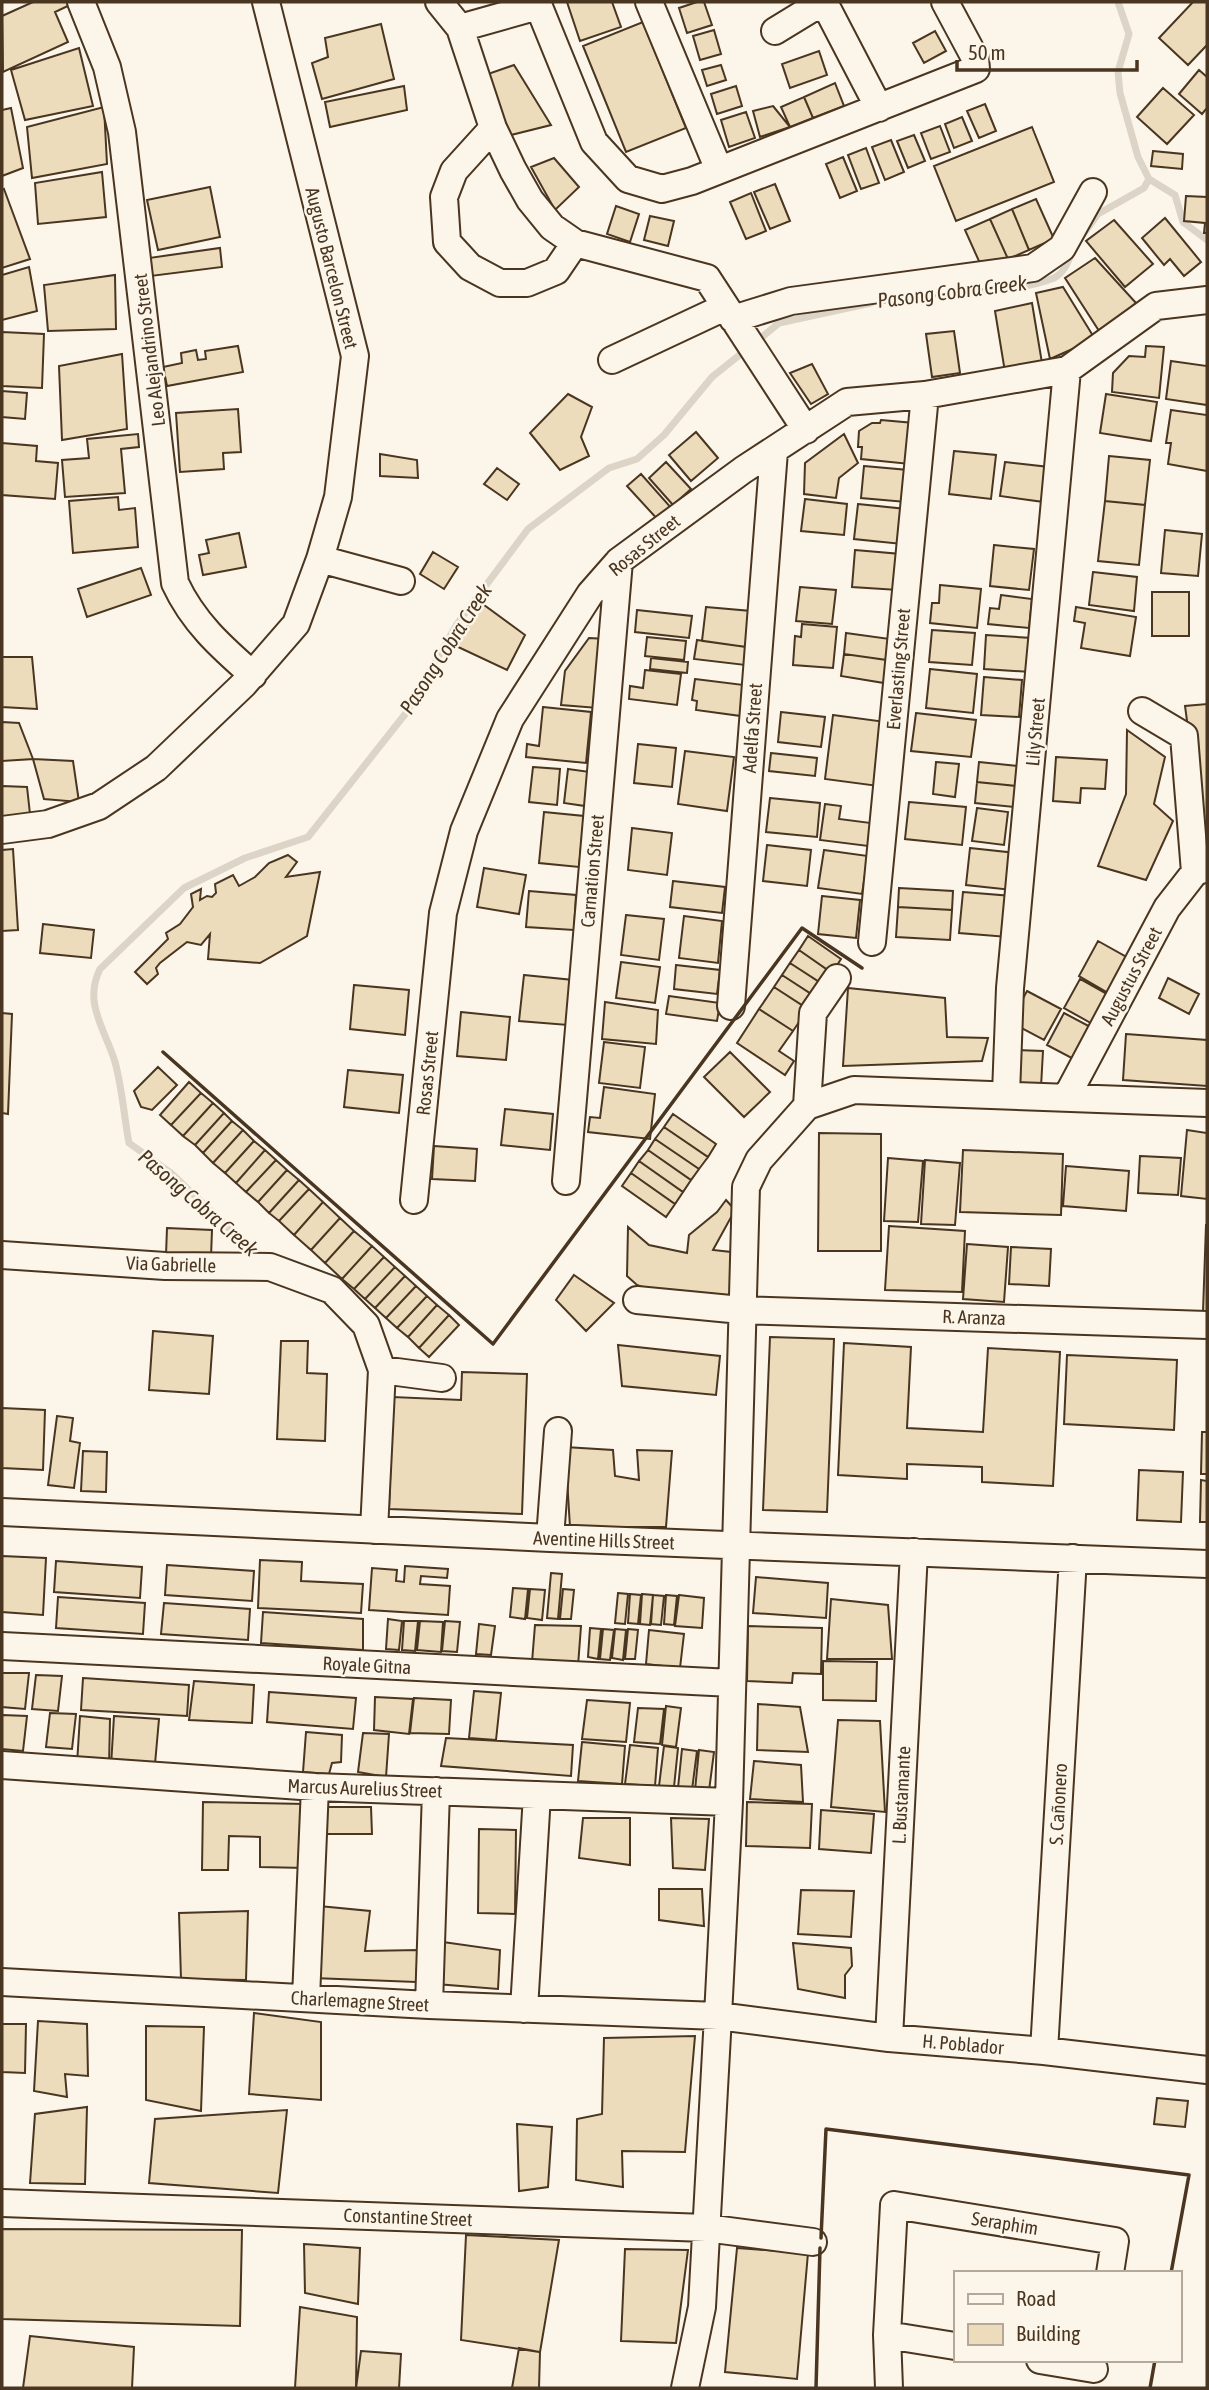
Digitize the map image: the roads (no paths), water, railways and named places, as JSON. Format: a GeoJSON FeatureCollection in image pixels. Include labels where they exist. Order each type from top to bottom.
{"type":"FeatureCollection","features":[{"type":"Feature","properties":{"kind":"street","name":"Leo Alejandrino Street"},"geometry":{"type":"LineString","coordinates":[[82,2],[107,67],[122,132],[176,583],[184,602],[202,629],[253,675]]}},
{"type":"Feature","properties":{"kind":"street","name":"Augusto Barcelon Street"},"geometry":{"type":"LineString","coordinates":[[2,830],[48,824],[99,806],[156,768],[253,675],[296,624],[320,559],[338,497],[355,356],[266,2]]}},
{"type":"Feature","properties":{"kind":"street"},"geometry":{"type":"LineString","coordinates":[[439,2],[460,27],[493,128],[530,200],[552,227],[575,243],[707,278],[806,430]]}},
{"type":"Feature","properties":{"kind":"street"},"geometry":{"type":"LineString","coordinates":[[649,2],[719,170]]}},
{"type":"Feature","properties":{"kind":"street"},"geometry":{"type":"LineString","coordinates":[[460,27],[538,4],[594,142],[628,179],[662,189],[719,170],[976,69],[975,58],[945,2]]}},
{"type":"Feature","properties":{"kind":"street"},"geometry":{"type":"LineString","coordinates":[[775,31],[816,6],[828,10],[879,108]]}},
{"type":"Feature","properties":{"kind":"street"},"geometry":{"type":"LineString","coordinates":[[493,128],[454,171],[444,197],[447,242],[470,267],[500,283],[527,283],[556,271],[575,243]]}},
{"type":"Feature","properties":{"kind":"street"},"geometry":{"type":"LineString","coordinates":[[612,360],[791,301],[1033,268],[1062,248],[1093,192]]}},
{"type":"Feature","properties":{"kind":"street","name":"Rosas Street"},"geometry":{"type":"LineString","coordinates":[[414,1200],[443,913],[464,831],[510,719],[590,594],[619,561],[847,402],[925,395],[1067,370],[1156,306],[1207,300]]}},
{"type":"Feature","properties":{"kind":"street","name":"Lily Street"},"geometry":{"type":"LineString","coordinates":[[1006,1094],[1010,988],[1067,370]]}},
{"type":"Feature","properties":{"kind":"street","name":"Everlasting Street"},"geometry":{"type":"LineString","coordinates":[[872,942],[925,395]]}},
{"type":"Feature","properties":{"kind":"street","name":"Adelfa Street"},"geometry":{"type":"LineString","coordinates":[[731,1006],[774,451]]}},
{"type":"Feature","properties":{"kind":"street"},"geometry":{"type":"LineString","coordinates":[[320,559],[401,581]]}},
{"type":"Feature","properties":{"kind":"street","name":"Carnation Street"},"geometry":{"type":"LineString","coordinates":[[566,1181],[619,561]]}},
{"type":"Feature","properties":{"kind":"street"},"geometry":{"type":"LineString","coordinates":[[1142,711],[1184,736],[1201,870]]}},
{"type":"Feature","properties":{"kind":"street","name":"Augustus Street"},"geometry":{"type":"LineString","coordinates":[[1067,1096],[1167,908],[1201,870]]}},
{"type":"Feature","properties":{"kind":"street"},"geometry":{"type":"LineString","coordinates":[[807,1106],[813,1013],[836,978]]}},
{"type":"Feature","properties":{"kind":"street"},"geometry":{"type":"LineString","coordinates":[[685,2388],[702,2307],[729,1802],[746,1187],[760,1160],[807,1106],[854,1090],[1207,1103]]}},
{"type":"Feature","properties":{"kind":"street","name":"Via Gabrielle"},"geometry":{"type":"LineString","coordinates":[[2,1255],[165,1266],[270,1267],[332,1290],[366,1325],[382,1370],[373,1530]]}},
{"type":"Feature","properties":{"kind":"street","name":"R. Aranza"},"geometry":{"type":"LineString","coordinates":[[637,1300],[741,1310],[1207,1325]]}},
{"type":"Feature","properties":{"kind":"street"},"geometry":{"type":"LineString","coordinates":[[382,1370],[442,1378]]}},
{"type":"Feature","properties":{"kind":"street"},"geometry":{"type":"LineString","coordinates":[[550,1538],[558,1431]]}},
{"type":"Feature","properties":{"kind":"street","name":"Aventine Hills Street"},"geometry":{"type":"LineString","coordinates":[[2,1512],[550,1538],[1207,1564]]}},
{"type":"Feature","properties":{"kind":"street","name":"L. Bustamante"},"geometry":{"type":"LineString","coordinates":[[888,2038],[914,1552]]}},
{"type":"Feature","properties":{"kind":"street","name":"S. Cañonero"},"geometry":{"type":"LineString","coordinates":[[1044,2051],[1073,1558]]}},
{"type":"Feature","properties":{"kind":"street","name":"Royale Gitna"},"geometry":{"type":"LineString","coordinates":[[2,1646],[732,1683]]}},
{"type":"Feature","properties":{"kind":"street","name":"Marcus Aurelius Street"},"geometry":{"type":"LineString","coordinates":[[2,1765],[315,1787],[729,1802]]}},
{"type":"Feature","properties":{"kind":"street"},"geometry":{"type":"LineString","coordinates":[[306,1998],[315,1787]]}},
{"type":"Feature","properties":{"kind":"street"},"geometry":{"type":"LineString","coordinates":[[429,2005],[436,1791]]}},
{"type":"Feature","properties":{"kind":"street"},"geometry":{"type":"LineString","coordinates":[[524,2008],[537,1795]]}},
{"type":"Feature","properties":{"kind":"street","name":"Charlemagne Street"},"geometry":{"type":"LineString","coordinates":[[2,1982],[429,2005],[718,2016]]}},
{"type":"Feature","properties":{"kind":"street","name":"H. Poblador"},"geometry":{"type":"LineString","coordinates":[[718,2016],[888,2038],[1044,2051],[1207,2070]]}},
{"type":"Feature","properties":{"kind":"street","name":"Constantine Street"},"geometry":{"type":"LineString","coordinates":[[2,2203],[706,2228],[813,2242]]}},
{"type":"Feature","properties":{"kind":"street","name":"Seraphim"},"geometry":{"type":"LineString","coordinates":[[887,2335],[894,2205],[1115,2241],[1110,2271]]}},
{"type":"Feature","properties":{"kind":"street"},"geometry":{"type":"LineString","coordinates":[[889,2388],[887,2335],[954,2346]]}},
{"type":"Feature","properties":{"kind":"street"},"geometry":{"type":"LineString","coordinates":[[1049,2362],[1093,2372]]}},
{"type":"Feature","properties":{"kind":"waterway","name":"Pasong Cobra Creek"},"geometry":{"type":"LineString","coordinates":[[1118,2],[1129,34],[1118,72],[1120,93],[1138,157],[1149,179],[1175,195],[1183,222],[1207,240]]}},
{"type":"Feature","properties":{"kind":"waterway","name":"Pasong Cobra Creek"},"geometry":{"type":"LineString","coordinates":[[1082,236],[1098,214],[1144,188],[1149,179]]}},
{"type":"Feature","properties":{"kind":"waterway","name":"Pasong Cobra Creek"},"geometry":{"type":"LineString","coordinates":[[935,294],[995,290],[1041,282],[1060,273],[1072,252]]}},
{"type":"Feature","properties":{"kind":"waterway","name":"Pasong Cobra Creek"},"geometry":{"type":"LineString","coordinates":[[756,342],[779,323],[871,303]]}},
{"type":"Feature","properties":{"kind":"waterway","name":"Pasong Cobra Creek"},"geometry":{"type":"LineString","coordinates":[[260,1258],[171,1173],[129,1143],[117,1072],[95,1005],[95,981],[100,969],[184,888],[245,858],[308,837],[406,713],[457,624],[528,529],[609,468],[637,459],[664,435],[712,377],[747,349]]}}]}
